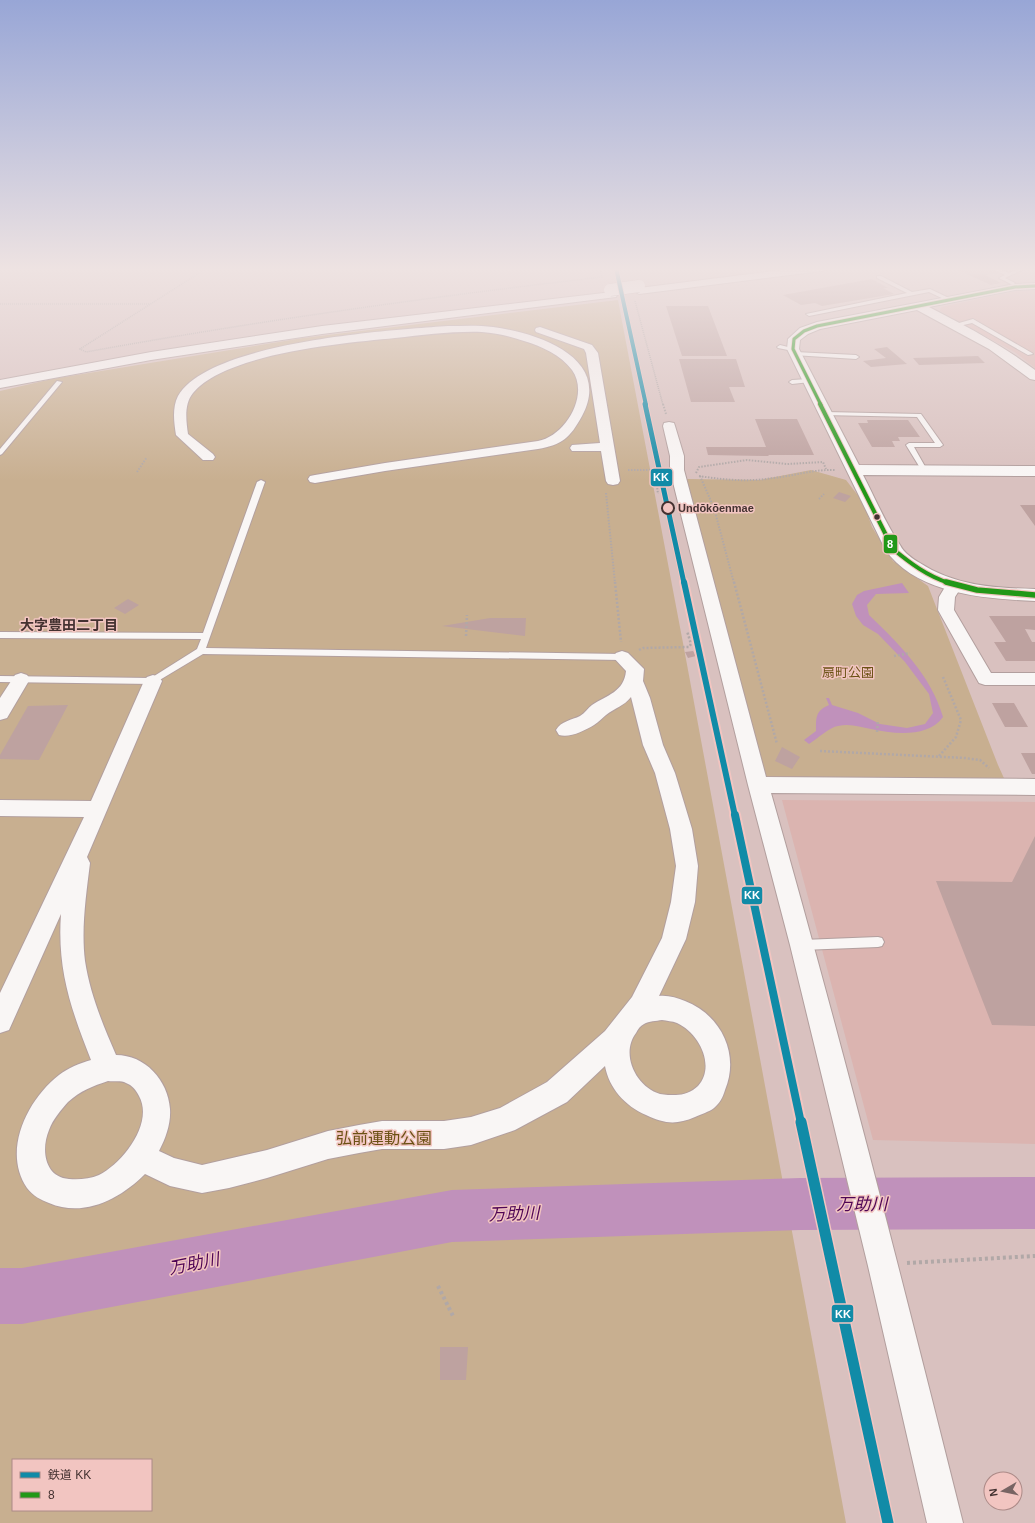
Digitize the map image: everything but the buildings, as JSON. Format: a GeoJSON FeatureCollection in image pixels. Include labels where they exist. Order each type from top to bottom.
{"type":"FeatureCollection","features":[{"type":"Feature","properties":{"kind":"main road"},"geometry":{"type":"LineString","coordinates":[[0,376],[28,375],[262,339]]}},
{"type":"Feature","properties":{"kind":"main road"},"geometry":{"type":"LineString","coordinates":[[794,339],[794,351],[808,381],[893,549],[903,560],[927,575],[954,586],[1003,595],[1035,595]]}},
{"type":"Feature","properties":{"kind":"main road"},"geometry":{"type":"LineString","coordinates":[[980,339],[1012,358],[1035,376]]}},
{"type":"Feature","properties":{"kind":"main road"},"geometry":{"type":"LineString","coordinates":[[0,385],[28,375]]}},
{"type":"Feature","properties":{"kind":"main road"},"geometry":{"type":"LineString","coordinates":[[853,470],[1035,471]]}},
{"type":"Feature","properties":{"kind":"street"},"geometry":{"type":"LineString","coordinates":[[208,457],[182,435],[179,414],[183,398],[193,386],[210,373],[230,365],[291,348],[355,339]]}},
{"type":"Feature","properties":{"kind":"street"},"geometry":{"type":"LineString","coordinates":[[315,479],[360,470],[555,441],[568,429],[580,409],[585,391],[582,374],[572,362],[555,349],[542,342],[530,339]]}},
{"type":"Feature","properties":{"kind":"street"},"geometry":{"type":"LineString","coordinates":[[542,342],[550,339]]}},
{"type":"Feature","properties":{"kind":"street"},"geometry":{"type":"LineString","coordinates":[[566,339],[588,347],[592,353],[608,447],[610,480]]}},
{"type":"Feature","properties":{"kind":"street"},"geometry":{"type":"LineString","coordinates":[[669,426],[677,456],[677,470],[758,785],[802,945],[864,1188],[945,1523]]}},
{"type":"Feature","properties":{"kind":"street"},"geometry":{"type":"LineString","coordinates":[[577,448],[608,447]]}},
{"type":"Feature","properties":{"kind":"street"},"geometry":{"type":"LineString","coordinates":[[954,586],[947,597],[946,610],[985,679],[1035,679]]}},
{"type":"Feature","properties":{"kind":"street"},"geometry":{"type":"LineString","coordinates":[[140,1156],[170,1172],[202,1180],[237,1172],[328,1145],[359,1139],[382,1135],[444,1135],[471,1131],[505,1120],[557,1092],[614,1040],[641,1006],[674,939],[683,902],[687,866],[681,829],[665,773],[653,744],[641,698],[634,681],[635,669],[622,657]]}},
{"type":"Feature","properties":{"kind":"street"},"geometry":{"type":"LineString","coordinates":[[0,713],[21,679]]}},
{"type":"Feature","properties":{"kind":"street"},"geometry":{"type":"LineString","coordinates":[[0,1021],[98,809],[153,681]]}},
{"type":"Feature","properties":{"kind":"street"},"geometry":{"type":"LineString","coordinates":[[566,730],[588,720],[599,710],[618,700],[634,681]]}},
{"type":"Feature","properties":{"kind":"street"},"geometry":{"type":"LineString","coordinates":[[758,785],[1035,787]]}},
{"type":"Feature","properties":{"kind":"street"},"geometry":{"type":"LineString","coordinates":[[0,808],[98,809]]}},
{"type":"Feature","properties":{"kind":"street"},"geometry":{"type":"LineString","coordinates":[[81,846],[72,946],[77,980],[90,1021],[108,1068]]}},
{"type":"Feature","properties":{"kind":"street"},"geometry":{"type":"LineString","coordinates":[[108,1068],[126,1069],[141,1076],[152,1089],[157,1106],[156,1125],[147,1147],[140,1156],[132,1167],[113,1183],[91,1192],[69,1195],[50,1190],[37,1177],[30,1160],[31,1139],[39,1118],[52,1100],[69,1084],[89,1073],[108,1068]]}},
{"type":"Feature","properties":{"kind":"lane"},"geometry":{"type":"LineString","coordinates":[[1006,339],[1033,354]]}},
{"type":"Feature","properties":{"kind":"lane"},"geometry":{"type":"LineString","coordinates":[[780,348],[794,351],[856,357]]}},
{"type":"Feature","properties":{"kind":"lane"},"geometry":{"type":"LineString","coordinates":[[1012,358],[1033,354]]}},
{"type":"Feature","properties":{"kind":"lane"},"geometry":{"type":"LineString","coordinates":[[792,382],[808,381]]}},
{"type":"Feature","properties":{"kind":"lane"},"geometry":{"type":"LineString","coordinates":[[1,450],[59,382]]}},
{"type":"Feature","properties":{"kind":"lane"},"geometry":{"type":"LineString","coordinates":[[825,414],[919,415],[940,445],[909,445],[924,470]]}},
{"type":"Feature","properties":{"kind":"lane"},"geometry":{"type":"LineString","coordinates":[[201,651],[261,482]]}},
{"type":"Feature","properties":{"kind":"lane"},"geometry":{"type":"LineString","coordinates":[[0,635],[206,636]]}},
{"type":"Feature","properties":{"kind":"lane"},"geometry":{"type":"LineString","coordinates":[[0,679],[153,681],[201,651],[622,657]]}},
{"type":"Feature","properties":{"kind":"lane"},"geometry":{"type":"LineString","coordinates":[[802,945],[878,942]]}},
{"type":"Feature","properties":{"kind":"path"},"geometry":{"type":"LineString","coordinates":[[96,339],[80,349],[86,352],[154,339]]}},
{"type":"Feature","properties":{"kind":"path"},"geometry":{"type":"LineString","coordinates":[[648,339],[669,426]]}},
{"type":"Feature","properties":{"kind":"path"},"geometry":{"type":"LineString","coordinates":[[137,472],[147,458]]}},
{"type":"Feature","properties":{"kind":"path"},"geometry":{"type":"LineString","coordinates":[[826,469],[822,462],[787,464],[747,460],[699,467],[695,475],[724,480],[760,480],[826,469],[853,470]]}},
{"type":"Feature","properties":{"kind":"path"},"geometry":{"type":"LineString","coordinates":[[677,470],[610,480],[622,657],[644,648],[689,647],[691,644],[686,631]]}},
{"type":"Feature","properties":{"kind":"path"},"geometry":{"type":"LineString","coordinates":[[700,476],[714,508],[777,744]]}},
{"type":"Feature","properties":{"kind":"path"},"geometry":{"type":"LineString","coordinates":[[819,499],[824,494]]}},
{"type":"Feature","properties":{"kind":"path"},"geometry":{"type":"LineString","coordinates":[[466,636],[467,615]]}},
{"type":"Feature","properties":{"kind":"path"},"geometry":{"type":"LineString","coordinates":[[894,656],[910,653]]}},
{"type":"Feature","properties":{"kind":"path"},"geometry":{"type":"LineString","coordinates":[[939,757],[956,737],[961,720],[943,677]]}},
{"type":"Feature","properties":{"kind":"path"},"geometry":{"type":"LineString","coordinates":[[877,732],[878,720]]}},
{"type":"Feature","properties":{"kind":"path"},"geometry":{"type":"LineString","coordinates":[[820,751],[980,760],[987,765],[999,787]]}},
{"type":"Feature","properties":{"kind":"path"},"geometry":{"type":"LineString","coordinates":[[880,1257],[900,1263],[1035,1256]]}},
{"type":"Feature","properties":{"kind":"path"},"geometry":{"type":"LineString","coordinates":[[438,1286],[453,1316]]}},
{"type":"Feature","properties":{"kind":"shaded area"},"geometry":{"type":"Polygon","coordinates":[[[991,339],[1035,339],[1035,368],[1016,353],[991,339]]]}},
{"type":"Feature","properties":{"kind":"shaded area"},"geometry":{"type":"Polygon","coordinates":[[[902,583],[909,593],[876,594],[867,605],[869,615],[892,637],[913,661],[931,687],[943,717],[937,724],[929,728],[910,733],[880,731],[851,725],[842,725],[827,731],[809,744],[804,740],[816,731],[817,715],[824,707],[829,705],[826,698],[829,698],[832,705],[858,713],[880,724],[907,728],[925,724],[933,713],[929,694],[905,662],[878,634],[863,625],[856,616],[852,604],[857,595],[864,591],[902,583]]]}},
{"type":"Feature","properties":{"kind":"shaded area"},"geometry":{"type":"Polygon","coordinates":[[[782,800],[1035,802],[1035,1144],[873,1140],[782,800]]]}},
{"type":"Feature","properties":{"kind":"green space","name":"弘前運動公園"},"geometry":{"type":"Polygon","coordinates":[[[296,339],[625,339],[846,1523],[0,1523],[0,391],[52,379],[296,339]]]}},
{"type":"Feature","properties":{"kind":"green space","name":"扇町公園"},"geometry":{"type":"Polygon","coordinates":[[[811,470],[846,480],[863,502],[872,527],[893,561],[928,586],[1008,787],[765,777],[687,479],[760,480],[811,470]]]}},
{"type":"Feature","properties":{"kind":"waterway","name":"万助川"},"geometry":{"type":"LineString","coordinates":[[0,1296],[22,1296],[452,1216],[800,1204],[1035,1203]]}},
{"type":"Feature","properties":{"kind":"rail line","name":"KK"},"geometry":{"type":"LineString","coordinates":[[631,339],[888,1523]]}},
{"type":"Feature","properties":{"kind":"transit line","name":"8"},"geometry":{"type":"LineString","coordinates":[[794,339],[793,349],[893,549],[925,573],[942,581],[995,593],[1035,595]]}},
{"type":"Feature","properties":{"kind":"place","name":"Undōkōenmae"},"geometry":{"type":"Point","coordinates":[668,508]}},
{"type":"Feature","properties":{"kind":"district","name":"大字豊田二丁目"},"geometry":{"type":"Point","coordinates":[69,625]}}]}
